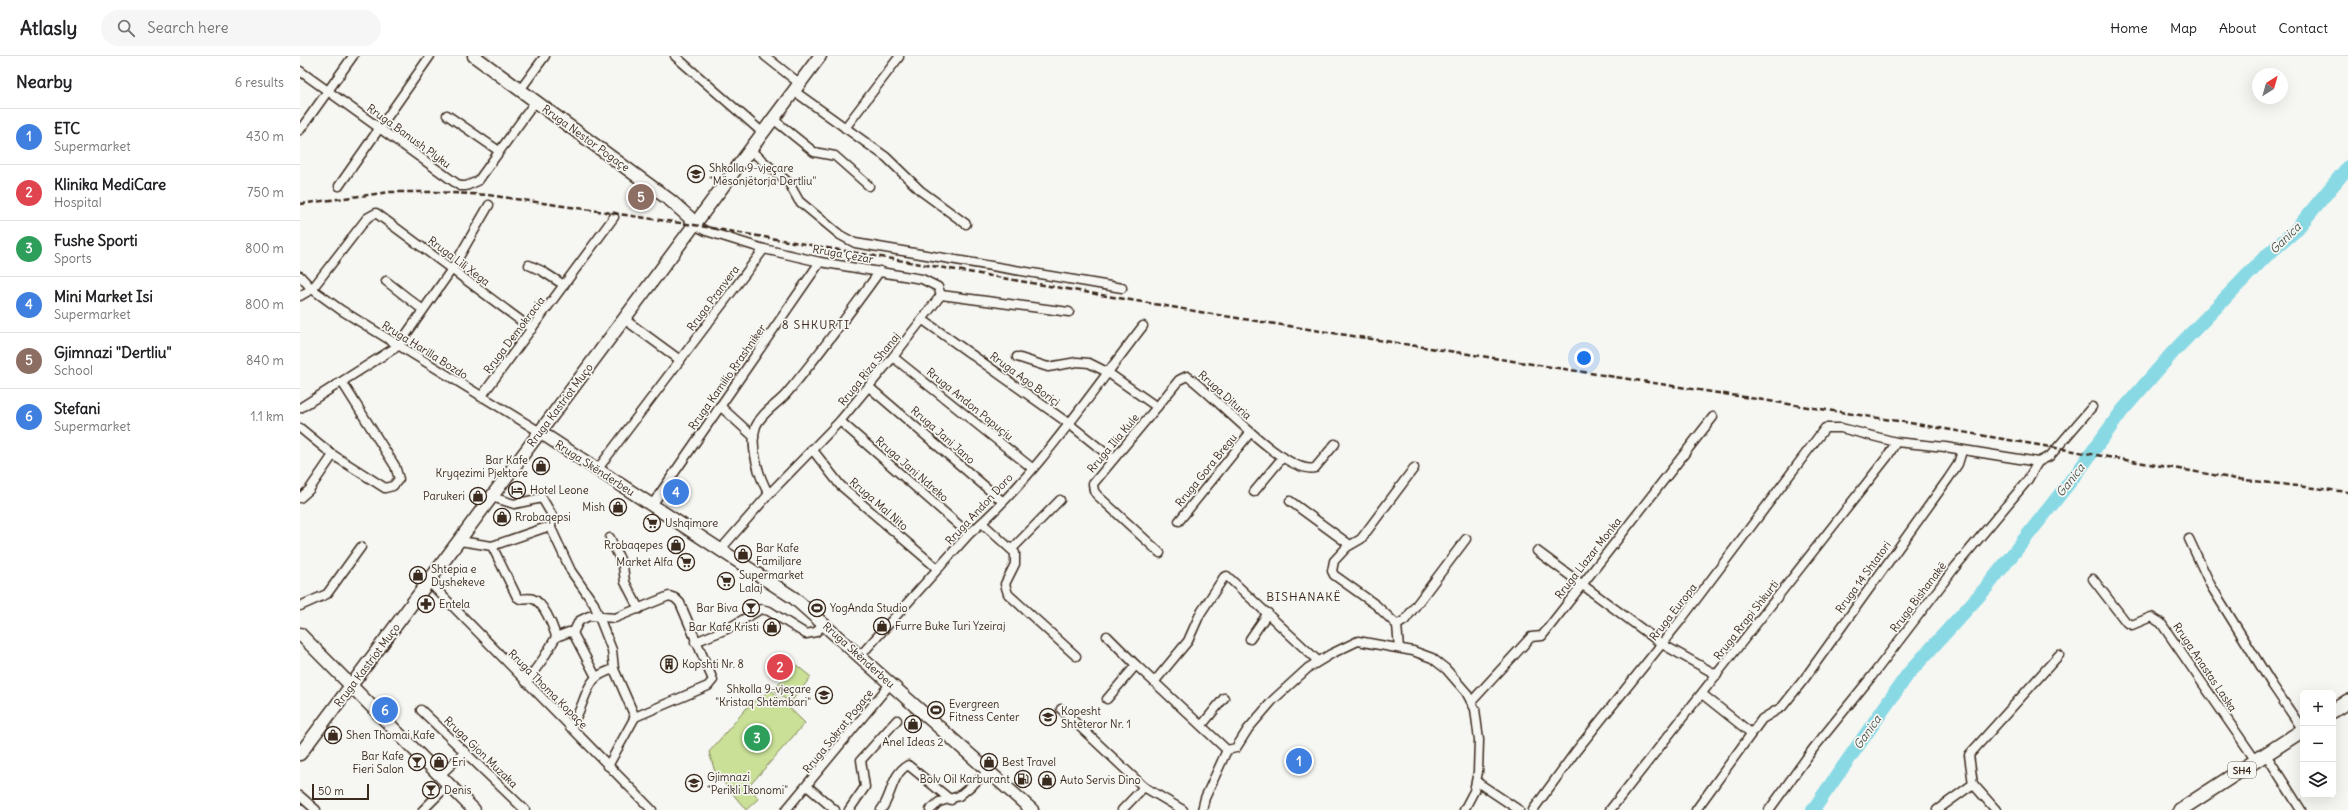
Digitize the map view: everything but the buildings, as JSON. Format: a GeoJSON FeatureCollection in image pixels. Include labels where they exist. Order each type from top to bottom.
{"type":"FeatureCollection","features":[{"type":"Feature","properties":{"kind":"main road"},"geometry":{"type":"LineString","coordinates":[[2336,709],[2348,701]]}},
{"type":"Feature","properties":{"kind":"main road"},"geometry":{"type":"LineString","coordinates":[[2336,718],[2348,710]]}},
{"type":"Feature","properties":{"kind":"main road","name":"SH4"},"geometry":{"type":"LineString","coordinates":[[2180,810],[2300,732]]}},
{"type":"Feature","properties":{"kind":"main road","name":"SH4"},"geometry":{"type":"LineString","coordinates":[[2195,810],[2300,742]]}},
{"type":"Feature","properties":{"kind":"street"},"geometry":{"type":"LineString","coordinates":[[300,130],[353,56]]}},
{"type":"Feature","properties":{"kind":"street"},"geometry":{"type":"LineString","coordinates":[[339,186],[430,56]]}},
{"type":"Feature","properties":{"kind":"street","name":"Rruga Nestor Pogaçe"},"geometry":{"type":"LineString","coordinates":[[474,56],[682,209],[694,224]]}},
{"type":"Feature","properties":{"kind":"street"},"geometry":{"type":"LineString","coordinates":[[520,90],[545,56]]}},
{"type":"Feature","properties":{"kind":"street"},"geometry":{"type":"LineString","coordinates":[[675,56],[763,132]]}},
{"type":"Feature","properties":{"kind":"street"},"geometry":{"type":"LineString","coordinates":[[765,56],[797,87],[845,128],[886,157],[921,191],[966,224]]}},
{"type":"Feature","properties":{"kind":"street","name":"Rruga Kastriot Muço"},"geometry":{"type":"LineString","coordinates":[[300,754],[820,56]]}},
{"type":"Feature","properties":{"kind":"street"},"geometry":{"type":"LineString","coordinates":[[845,128],[898,56]]}},
{"type":"Feature","properties":{"kind":"street","name":"Rruga Banush Plyku"},"geometry":{"type":"LineString","coordinates":[[300,71],[460,186],[466,186],[478,181],[535,102]]}},
{"type":"Feature","properties":{"kind":"street"},"geometry":{"type":"LineString","coordinates":[[447,115],[499,151]]}},
{"type":"Feature","properties":{"kind":"street"},"geometry":{"type":"LineString","coordinates":[[773,118],[814,152],[835,156],[869,186]]}},
{"type":"Feature","properties":{"kind":"street"},"geometry":{"type":"LineString","coordinates":[[750,150],[789,183],[799,201],[851,242],[1122,288]]}},
{"type":"Feature","properties":{"kind":"street"},"geometry":{"type":"LineString","coordinates":[[300,408],[398,346],[452,269],[489,205]]}},
{"type":"Feature","properties":{"kind":"street","name":"Rruga Lili Xega"},"geometry":{"type":"LineString","coordinates":[[312,289],[371,214],[381,216],[532,329]]}},
{"type":"Feature","properties":{"kind":"street","name":"Rruga Demokracia"},"geometry":{"type":"LineString","coordinates":[[480,397],[614,217]]}},
{"type":"Feature","properties":{"kind":"street","name":"Rruga Çezar"},"geometry":{"type":"LineString","coordinates":[[694,224],[706,231],[764,249],[820,262],[880,271],[787,393],[760,419],[754,437],[759,473],[769,494]]}},
{"type":"Feature","properties":{"kind":"street","name":"Rruga Pranvera"},"geometry":{"type":"LineString","coordinates":[[597,470],[764,249]]}},
{"type":"Feature","properties":{"kind":"street","name":"Rruga Kamilio Rrashniker"},"geometry":{"type":"LineString","coordinates":[[652,505],[820,262]]}},
{"type":"Feature","properties":{"kind":"street"},"geometry":{"type":"LineString","coordinates":[[529,265],[542,271],[564,285]]}},
{"type":"Feature","properties":{"kind":"street"},"geometry":{"type":"LineString","coordinates":[[880,271],[931,282],[938,287],[941,295],[1069,312]]}},
{"type":"Feature","properties":{"kind":"street","name":"Rruga Harilla Bozdo"},"geometry":{"type":"LineString","coordinates":[[300,276],[312,289],[398,346],[540,432]]}},
{"type":"Feature","properties":{"kind":"street"},"geometry":{"type":"LineString","coordinates":[[386,281],[423,310]]}},
{"type":"Feature","properties":{"kind":"street"},"geometry":{"type":"LineString","coordinates":[[300,296],[312,289]]}},
{"type":"Feature","properties":{"kind":"street","name":"Rruga Riza Shanaj"},"geometry":{"type":"LineString","coordinates":[[721,548],[769,494],[840,421],[923,320],[941,295]]}},
{"type":"Feature","properties":{"kind":"street"},"geometry":{"type":"LineString","coordinates":[[624,319],[680,360]]}},
{"type":"Feature","properties":{"kind":"street","name":"Rruga Ago Boriçi"},"geometry":{"type":"LineString","coordinates":[[923,320],[1068,423],[1113,459]]}},
{"type":"Feature","properties":{"kind":"street","name":"Rruga Andon Doro"},"geometry":{"type":"LineString","coordinates":[[860,656],[969,534],[982,523],[1032,468],[1143,326]]}},
{"type":"Feature","properties":{"kind":"street","name":"Rruga Andon Papuçiu"},"geometry":{"type":"LineString","coordinates":[[893,357],[1032,468]]}},
{"type":"Feature","properties":{"kind":"street"},"geometry":{"type":"LineString","coordinates":[[1017,357],[1048,367],[1084,362],[1107,372],[1157,407]]}},
{"type":"Feature","properties":{"kind":"street","name":"Rruga Dituria"},"geometry":{"type":"LineString","coordinates":[[1157,407],[1179,380],[1187,376],[1250,433],[1283,457],[1303,468],[1315,468],[1335,444]]}},
{"type":"Feature","properties":{"kind":"street"},"geometry":{"type":"LineString","coordinates":[[300,428],[333,455],[385,488],[393,486],[399,478],[395,466],[342,382]]}},
{"type":"Feature","properties":{"kind":"street","name":"Rruga Jani Jano"},"geometry":{"type":"LineString","coordinates":[[869,386],[1002,500]]}},
{"type":"Feature","properties":{"kind":"street"},"geometry":{"type":"LineString","coordinates":[[720,406],[754,437]]}},
{"type":"Feature","properties":{"kind":"street","name":"Rruga Ilia Kule"},"geometry":{"type":"LineString","coordinates":[[1157,407],[1093,484],[1094,490],[1160,553]]}},
{"type":"Feature","properties":{"kind":"street","name":"Rruga Bishanakë"},"geometry":{"type":"LineString","coordinates":[[1770,810],[1813,749],[1872,676],[1956,566],[2027,481],[2038,462],[2050,456],[2092,407]]}},
{"type":"Feature","properties":{"kind":"street","name":"Rruga Llazar Monka"},"geometry":{"type":"LineString","coordinates":[[1472,701],[1531,637],[1542,636],[1713,417]]}},
{"type":"Feature","properties":{"kind":"street","name":"Rruga Jani Ndreko"},"geometry":{"type":"LineString","coordinates":[[840,421],[969,534]]}},
{"type":"Feature","properties":{"kind":"street","name":"Rruga Europa"},"geometry":{"type":"LineString","coordinates":[[1533,810],[1576,751],[1662,644],[1740,542],[1816,439],[1829,427],[1896,442]]}},
{"type":"Feature","properties":{"kind":"street","name":"Rruga Skënderbeu"},"geometry":{"type":"LineString","coordinates":[[540,432],[780,587],[891,683],[1032,810]]}},
{"type":"Feature","properties":{"kind":"street","name":"Rruga Gora Bregu"},"geometry":{"type":"LineString","coordinates":[[1180,521],[1250,433]]}},
{"type":"Feature","properties":{"kind":"street"},"geometry":{"type":"LineString","coordinates":[[1896,442],[2038,462]]}},
{"type":"Feature","properties":{"kind":"street","name":"Rruga Rrapi Shkurti"},"geometry":{"type":"LineString","coordinates":[[1610,810],[1888,456],[1896,442]]}},
{"type":"Feature","properties":{"kind":"street","name":"Rruga Mal Nito"},"geometry":{"type":"LineString","coordinates":[[812,449],[840,485],[938,569]]}},
{"type":"Feature","properties":{"kind":"street","name":"Rruga 14 Shtatori"},"geometry":{"type":"LineString","coordinates":[[1751,733],[1766,715],[1776,712],[1800,684],[1948,480],[1958,464],[1962,451]]}},
{"type":"Feature","properties":{"kind":"street"},"geometry":{"type":"LineString","coordinates":[[300,498],[309,490],[333,455]]}},
{"type":"Feature","properties":{"kind":"street"},"geometry":{"type":"LineString","coordinates":[[1254,492],[1283,457]]}},
{"type":"Feature","properties":{"kind":"street"},"geometry":{"type":"LineString","coordinates":[[1399,648],[1397,625],[1376,605],[1334,575],[1332,571],[1334,561],[1350,545],[1361,539],[1414,468]]}},
{"type":"Feature","properties":{"kind":"street"},"geometry":{"type":"LineString","coordinates":[[492,497],[514,504],[542,498],[552,515],[551,528],[571,571],[594,604],[599,615],[612,650],[614,669],[635,717]]}},
{"type":"Feature","properties":{"kind":"street"},"geometry":{"type":"LineString","coordinates":[[1012,549],[1060,500]]}},
{"type":"Feature","properties":{"kind":"street"},"geometry":{"type":"LineString","coordinates":[[1290,501],[1350,545]]}},
{"type":"Feature","properties":{"kind":"street"},"geometry":{"type":"LineString","coordinates":[[982,523],[1012,549],[1016,558],[1005,584],[1008,594],[1076,656]]}},
{"type":"Feature","properties":{"kind":"street"},"geometry":{"type":"LineString","coordinates":[[460,540],[492,546],[544,528],[551,528]]}},
{"type":"Feature","properties":{"kind":"street"},"geometry":{"type":"LineString","coordinates":[[610,538],[623,566],[625,582],[639,608]]}},
{"type":"Feature","properties":{"kind":"street"},"geometry":{"type":"LineString","coordinates":[[1397,625],[1405,620],[1466,539]]}},
{"type":"Feature","properties":{"kind":"street"},"geometry":{"type":"LineString","coordinates":[[2189,539],[2211,586],[2273,686],[2300,726]]}},
{"type":"Feature","properties":{"kind":"street"},"geometry":{"type":"LineString","coordinates":[[492,546],[517,597],[520,599],[532,598],[540,605],[554,630],[556,637]]}},
{"type":"Feature","properties":{"kind":"street"},"geometry":{"type":"LineString","coordinates":[[300,606],[327,594],[361,547]]}},
{"type":"Feature","properties":{"kind":"street"},"geometry":{"type":"LineString","coordinates":[[1537,551],[1662,644],[1717,675]]}},
{"type":"Feature","properties":{"kind":"street"},"geometry":{"type":"LineString","coordinates":[[1155,682],[1188,641],[1200,614],[1225,576],[1229,577],[1318,661]]}},
{"type":"Feature","properties":{"kind":"street","name":"Rruga Anastas Laska"},"geometry":{"type":"LineString","coordinates":[[2094,579],[2126,622],[2132,625],[2151,617],[2161,622],[2256,761]]}},
{"type":"Feature","properties":{"kind":"street","name":"Rruga Thoma Kopaçe"},"geometry":{"type":"LineString","coordinates":[[429,582],[652,810]]}},
{"type":"Feature","properties":{"kind":"street"},"geometry":{"type":"LineString","coordinates":[[596,677],[573,633],[574,627],[579,621],[589,616],[599,615],[615,618],[663,598],[675,598],[680,603],[695,642],[713,676],[711,684],[635,717],[608,766]]}},
{"type":"Feature","properties":{"kind":"street"},"geometry":{"type":"LineString","coordinates":[[695,642],[727,628],[761,609],[769,611],[806,634],[816,632],[824,624]]}},
{"type":"Feature","properties":{"kind":"street"},"geometry":{"type":"LineString","coordinates":[[1250,639],[1268,613]]}},
{"type":"Feature","properties":{"kind":"street"},"geometry":{"type":"LineString","coordinates":[[526,682],[543,659],[556,637],[569,632],[573,633]]}},
{"type":"Feature","properties":{"kind":"street"},"geometry":{"type":"LineString","coordinates":[[300,634],[350,687],[474,810]]}},
{"type":"Feature","properties":{"kind":"street"},"geometry":{"type":"LineString","coordinates":[[1108,636],[1136,665],[1202,725],[1227,750]]}},
{"type":"Feature","properties":{"kind":"street"},"geometry":{"type":"LineString","coordinates":[[1227,750],[1236,748],[1248,729],[1272,700],[1318,661],[1358,641],[1399,648],[1422,654],[1439,663],[1472,701],[1476,714],[1479,740],[1477,782],[1464,810]]}},
{"type":"Feature","properties":{"kind":"street"},"geometry":{"type":"LineString","coordinates":[[1996,810],[1973,784],[1968,760],[1971,750],[2059,655]]}},
{"type":"Feature","properties":{"kind":"street"},"geometry":{"type":"LineString","coordinates":[[1107,699],[1136,665]]}},
{"type":"Feature","properties":{"kind":"street"},"geometry":{"type":"LineString","coordinates":[[570,727],[579,717],[586,694],[596,677],[614,669]]}},
{"type":"Feature","properties":{"kind":"street","name":"Rruga Sokrat Pogaçe"},"geometry":{"type":"LineString","coordinates":[[786,810],[891,683]]}},
{"type":"Feature","properties":{"kind":"street"},"geometry":{"type":"LineString","coordinates":[[1696,810],[1751,733],[1702,694]]}},
{"type":"Feature","properties":{"kind":"street"},"geometry":{"type":"LineString","coordinates":[[1202,725],[1224,698]]}},
{"type":"Feature","properties":{"kind":"street"},"geometry":{"type":"LineString","coordinates":[[1061,709],[1144,787],[1183,810]]}},
{"type":"Feature","properties":{"kind":"street","name":"Rruga Gjon Muzaka"},"geometry":{"type":"LineString","coordinates":[[421,710],[525,810]]}},
{"type":"Feature","properties":{"kind":"street"},"geometry":{"type":"LineString","coordinates":[[849,810],[865,786],[861,760],[897,720]]}},
{"type":"Feature","properties":{"kind":"street"},"geometry":{"type":"LineString","coordinates":[[1202,810],[1205,798],[1227,750]]}},
{"type":"Feature","properties":{"kind":"street"},"geometry":{"type":"LineString","coordinates":[[440,775],[465,752]]}},
{"type":"Feature","properties":{"kind":"street"},"geometry":{"type":"LineString","coordinates":[[2270,761],[2301,810]]}},
{"type":"Feature","properties":{"kind":"street"},"geometry":{"type":"LineString","coordinates":[[881,810],[887,803],[892,785],[903,768],[908,765],[951,800]]}},
{"type":"Feature","properties":{"kind":"street"},"geometry":{"type":"LineString","coordinates":[[930,810],[939,802],[951,800],[959,796],[989,771]]}},
{"type":"Feature","properties":{"kind":"street"},"geometry":{"type":"LineString","coordinates":[[1477,782],[1519,810]]}},
{"type":"Feature","properties":{"kind":"street"},"geometry":{"type":"LineString","coordinates":[[423,810],[449,784]]}},
{"type":"Feature","properties":{"kind":"street"},"geometry":{"type":"LineString","coordinates":[[1937,810],[1973,784]]}},
{"type":"Feature","properties":{"kind":"street"},"geometry":{"type":"LineString","coordinates":[[807,786],[835,810]]}},
{"type":"Feature","properties":{"kind":"street"},"geometry":{"type":"LineString","coordinates":[[1122,810],[1144,787]]}},
{"type":"Feature","properties":{"kind":"street"},"geometry":{"type":"LineString","coordinates":[[300,796],[316,810]]}},
{"type":"Feature","properties":{"kind":"green space"},"geometry":{"type":"Polygon","coordinates":[[[795,664],[811,677],[790,703],[774,690],[795,664]]]}},
{"type":"Feature","properties":{"kind":"green space"},"geometry":{"type":"Polygon","coordinates":[[[771,690],[805,723],[750,785],[758,799],[746,810],[715,772],[709,752],[751,703],[771,690]]]}},
{"type":"Feature","properties":{"kind":"waterway","name":"Ganica"},"geometry":{"type":"LineString","coordinates":[[1813,810],[1908,674],[1986,588],[2080,469],[2122,411],[2174,351],[2265,257],[2295,231],[2348,167]]}},
{"type":"Feature","properties":{"kind":"railway"},"geometry":{"type":"LineString","coordinates":[[300,204],[390,192],[436,192],[488,195],[694,225],[1218,315],[1904,422],[2237,479],[2348,492]]}},
{"type":"Feature","properties":{"kind":"place","name":"Shkolla 9-vjeçare \"Mësonjëtorja Dertliu\""},"geometry":{"type":"Point","coordinates":[696,174]}},
{"type":"Feature","properties":{"kind":"place","name":"Gjimnazi \"Dertliu\""},"geometry":{"type":"Point","coordinates":[641,197]}},
{"type":"Feature","properties":{"kind":"place","name":"Bar Kafe Kryqezimi Pjektore"},"geometry":{"type":"Point","coordinates":[541,466]}},
{"type":"Feature","properties":{"kind":"place","name":"Hotel Leone"},"geometry":{"type":"Point","coordinates":[517,490]}},
{"type":"Feature","properties":{"kind":"place","name":"Mini Market Isi"},"geometry":{"type":"Point","coordinates":[676,492]}},
{"type":"Feature","properties":{"kind":"place","name":"Parukeri"},"geometry":{"type":"Point","coordinates":[478,496]}},
{"type":"Feature","properties":{"kind":"place","name":"Mish"},"geometry":{"type":"Point","coordinates":[618,507]}},
{"type":"Feature","properties":{"kind":"place","name":"Rrobaqepsi"},"geometry":{"type":"Point","coordinates":[502,517]}},
{"type":"Feature","properties":{"kind":"place","name":"Ushqimore"},"geometry":{"type":"Point","coordinates":[652,523]}},
{"type":"Feature","properties":{"kind":"place","name":"Rrobaqepes"},"geometry":{"type":"Point","coordinates":[676,545]}},
{"type":"Feature","properties":{"kind":"place","name":"Bar Kafe Familjare"},"geometry":{"type":"Point","coordinates":[743,554]}},
{"type":"Feature","properties":{"kind":"place","name":"Market Alfa"},"geometry":{"type":"Point","coordinates":[686,562]}},
{"type":"Feature","properties":{"kind":"place","name":"Shtepia e Dyshekeve"},"geometry":{"type":"Point","coordinates":[418,575]}},
{"type":"Feature","properties":{"kind":"place","name":"Supermarket Lalaj"},"geometry":{"type":"Point","coordinates":[726,581]}},
{"type":"Feature","properties":{"kind":"place","name":"Entela"},"geometry":{"type":"Point","coordinates":[426,604]}},
{"type":"Feature","properties":{"kind":"place","name":"Bar Biva"},"geometry":{"type":"Point","coordinates":[751,608]}},
{"type":"Feature","properties":{"kind":"place","name":"YogAnda Studio"},"geometry":{"type":"Point","coordinates":[817,608]}},
{"type":"Feature","properties":{"kind":"place","name":"Furre Buke Turi Yzeiraj"},"geometry":{"type":"Point","coordinates":[882,626]}},
{"type":"Feature","properties":{"kind":"place","name":"Bar Kafe Kristi"},"geometry":{"type":"Point","coordinates":[772,627]}},
{"type":"Feature","properties":{"kind":"place","name":"Kopshti Nr. 8"},"geometry":{"type":"Point","coordinates":[669,664]}},
{"type":"Feature","properties":{"kind":"place","name":"Klinika MediCare"},"geometry":{"type":"Point","coordinates":[780,667]}},
{"type":"Feature","properties":{"kind":"place","name":"Shkolla 9-vjeçare \"Kristaq Shtëmbari\""},"geometry":{"type":"Point","coordinates":[824,695]}},
{"type":"Feature","properties":{"kind":"place","name":"Stefani"},"geometry":{"type":"Point","coordinates":[385,710]}},
{"type":"Feature","properties":{"kind":"place","name":"Evergreen Fitness Center"},"geometry":{"type":"Point","coordinates":[936,710]}},
{"type":"Feature","properties":{"kind":"place","name":"Kopesht Shteteror Nr. 1"},"geometry":{"type":"Point","coordinates":[1048,717]}},
{"type":"Feature","properties":{"kind":"place","name":"Anel Ideas 2"},"geometry":{"type":"Point","coordinates":[913,724]}},
{"type":"Feature","properties":{"kind":"place","name":"Shen Thomai Kafe"},"geometry":{"type":"Point","coordinates":[333,735]}},
{"type":"Feature","properties":{"kind":"place","name":"Fushe Sporti"},"geometry":{"type":"Point","coordinates":[757,738]}},
{"type":"Feature","properties":{"kind":"place","name":"ETC"},"geometry":{"type":"Point","coordinates":[1299,761]}},
{"type":"Feature","properties":{"kind":"place","name":"Bar Kafe Fieri Salon"},"geometry":{"type":"Point","coordinates":[417,762]}},
{"type":"Feature","properties":{"kind":"place","name":"Eri"},"geometry":{"type":"Point","coordinates":[439,762]}},
{"type":"Feature","properties":{"kind":"place","name":"Best Travel"},"geometry":{"type":"Point","coordinates":[989,762]}},
{"type":"Feature","properties":{"kind":"place","name":"Bolv Oil Karburant"},"geometry":{"type":"Point","coordinates":[1023,779]}},
{"type":"Feature","properties":{"kind":"place","name":"Auto Servis Dino"},"geometry":{"type":"Point","coordinates":[1047,780]}},
{"type":"Feature","properties":{"kind":"place","name":"Gjimnazi \"Perikli Ikonomi\""},"geometry":{"type":"Point","coordinates":[694,783]}},
{"type":"Feature","properties":{"kind":"place","name":"Denis"},"geometry":{"type":"Point","coordinates":[431,790]}},
{"type":"Feature","properties":{"kind":"district","name":"8 SHKURTI"},"geometry":{"type":"Point","coordinates":[816,324]}},
{"type":"Feature","properties":{"kind":"district","name":"BISHANAKË"},"geometry":{"type":"Point","coordinates":[1304,596]}}]}
